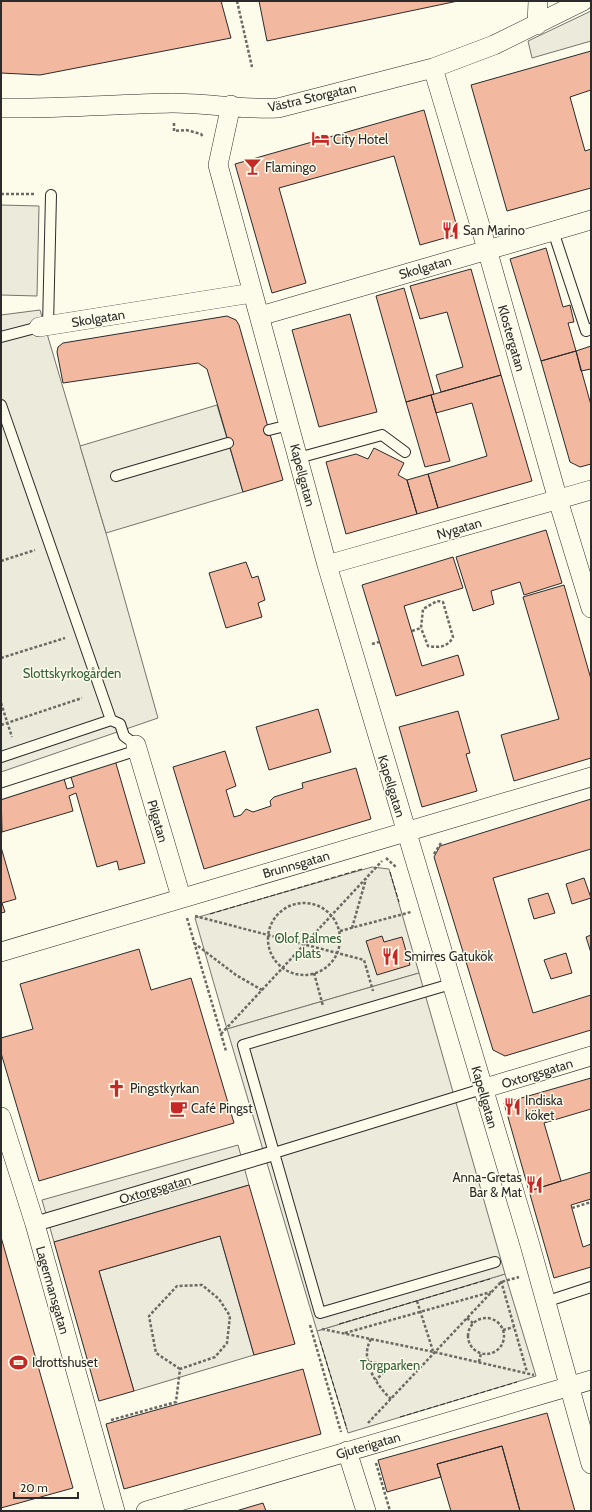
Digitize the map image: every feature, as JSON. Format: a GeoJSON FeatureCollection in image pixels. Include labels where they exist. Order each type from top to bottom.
{"type":"FeatureCollection","features":[{"type":"Feature","properties":{"kind":"street"},"geometry":{"type":"LineString","coordinates":[[537,25],[538,1]]}},
{"type":"Feature","properties":{"kind":"street","name":"Västra Storgatan"},"geometry":{"type":"LineString","coordinates":[[1,108],[173,103],[231,105],[258,109],[278,108],[432,68],[494,46],[583,1]]}},
{"type":"Feature","properties":{"kind":"street","name":"Klostergatan"},"geometry":{"type":"LineString","coordinates":[[432,68],[488,249],[558,500],[591,608]]}},
{"type":"Feature","properties":{"kind":"street","name":"Kapellgatan"},"geometry":{"type":"LineString","coordinates":[[231,105],[218,165],[327,565],[537,1273],[591,1464]]}},
{"type":"Feature","properties":{"kind":"street","name":"Skolgatan"},"geometry":{"type":"LineString","coordinates":[[260,316],[591,220]]}},
{"type":"Feature","properties":{"kind":"street","name":"Skolgatan"},"geometry":{"type":"LineString","coordinates":[[44,326],[252,293]]}},
{"type":"Feature","properties":{"kind":"street","name":"Nygatan"},"geometry":{"type":"LineString","coordinates":[[327,565],[591,490]]}},
{"type":"Feature","properties":{"kind":"street","name":"Pilgatan"},"geometry":{"type":"LineString","coordinates":[[137,747],[181,897]]}},
{"type":"Feature","properties":{"kind":"street","name":"Brunnsgatan"},"geometry":{"type":"LineString","coordinates":[[1,952],[181,897],[591,777]]}},
{"type":"Feature","properties":{"kind":"street","name":"Oxtorgsgatan"},"geometry":{"type":"LineString","coordinates":[[482,1089],[591,1056]]}},
{"type":"Feature","properties":{"kind":"street","name":"Lagermansgatan"},"geometry":{"type":"LineString","coordinates":[[2,1125],[35,1224],[115,1511]]}},
{"type":"Feature","properties":{"kind":"street","name":"Oxtorgsgatan"},"geometry":{"type":"LineString","coordinates":[[35,1224],[274,1153]]}},
{"type":"Feature","properties":{"kind":"street","name":"Gjuterigatan"},"geometry":{"type":"LineString","coordinates":[[146,1511],[591,1380]]}},
{"type":"Feature","properties":{"kind":"street"},"geometry":{"type":"LineString","coordinates":[[347,1452],[366,1511]]}},
{"type":"Feature","properties":{"kind":"lane"},"geometry":{"type":"LineString","coordinates":[[1,337],[44,326],[51,194]]}},
{"type":"Feature","properties":{"kind":"lane"},"geometry":{"type":"LineString","coordinates":[[553,231],[586,331],[591,329]]}},
{"type":"Feature","properties":{"kind":"lane"},"geometry":{"type":"LineString","coordinates":[[1,405],[82,633],[111,720]]}},
{"type":"Feature","properties":{"kind":"lane"},"geometry":{"type":"LineString","coordinates":[[269,430],[289,424]]}},
{"type":"Feature","properties":{"kind":"lane"},"geometry":{"type":"LineString","coordinates":[[298,458],[382,435],[405,452]]}},
{"type":"Feature","properties":{"kind":"lane"},"geometry":{"type":"LineString","coordinates":[[116,476],[228,443]]}},
{"type":"Feature","properties":{"kind":"lane"},"geometry":{"type":"LineString","coordinates":[[1,757],[111,720],[120,724],[124,736],[137,747]]}},
{"type":"Feature","properties":{"kind":"lane"},"geometry":{"type":"LineString","coordinates":[[1,794],[137,747]]}},
{"type":"Feature","properties":{"kind":"lane"},"geometry":{"type":"LineString","coordinates":[[451,984],[243,1045],[320,1313],[495,1262]]}},
{"type":"Feature","properties":{"kind":"lane"},"geometry":{"type":"LineString","coordinates":[[274,1153],[482,1089]]}},
{"type":"Feature","properties":{"kind":"lane"},"geometry":{"type":"LineString","coordinates":[[545,1302],[591,1287]]}},
{"type":"Feature","properties":{"kind":"path"},"geometry":{"type":"LineString","coordinates":[[237,1],[252,67]]}},
{"type":"Feature","properties":{"kind":"path"},"geometry":{"type":"LineString","coordinates":[[1,194],[51,194]]}},
{"type":"Feature","properties":{"kind":"path"},"geometry":{"type":"LineString","coordinates":[[1,561],[51,545]]}},
{"type":"Feature","properties":{"kind":"path"},"geometry":{"type":"LineString","coordinates":[[437,601],[443,602],[454,637],[450,643],[438,647],[428,646],[421,628],[423,610],[437,601]]}},
{"type":"Feature","properties":{"kind":"path"},"geometry":{"type":"LineString","coordinates":[[412,631],[421,628]]}},
{"type":"Feature","properties":{"kind":"path"},"geometry":{"type":"LineString","coordinates":[[1,658],[82,633]]}},
{"type":"Feature","properties":{"kind":"path"},"geometry":{"type":"LineString","coordinates":[[1,725],[82,698]]}},
{"type":"Feature","properties":{"kind":"path"},"geometry":{"type":"LineString","coordinates":[[1,703],[17,751]]}},
{"type":"Feature","properties":{"kind":"path"},"geometry":{"type":"LineString","coordinates":[[221,1034],[332,916],[385,857]]}},
{"type":"Feature","properties":{"kind":"path"},"geometry":{"type":"LineString","coordinates":[[352,928],[366,878]]}},
{"type":"Feature","properties":{"kind":"path"},"geometry":{"type":"LineString","coordinates":[[309,902],[320,906],[332,916],[340,931],[340,941],[337,953],[326,967],[314,974],[298,975],[283,968],[272,956],[268,945],[271,922],[278,913],[287,906],[298,903],[309,902]]}},
{"type":"Feature","properties":{"kind":"path"},"geometry":{"type":"LineString","coordinates":[[340,931],[428,907]]}},
{"type":"Feature","properties":{"kind":"path"},"geometry":{"type":"LineString","coordinates":[[191,915],[364,960],[377,1006]]}},
{"type":"Feature","properties":{"kind":"path"},"geometry":{"type":"LineString","coordinates":[[194,943],[236,974],[262,990]]}},
{"type":"Feature","properties":{"kind":"path"},"geometry":{"type":"LineString","coordinates":[[314,974],[328,1021]]}},
{"type":"Feature","properties":{"kind":"path"},"geometry":{"type":"LineString","coordinates":[[572,1208],[591,1202]]}},
{"type":"Feature","properties":{"kind":"path"},"geometry":{"type":"LineString","coordinates":[[495,1262],[527,1372]]}},
{"type":"Feature","properties":{"kind":"path"},"geometry":{"type":"LineString","coordinates":[[365,1427],[501,1282],[537,1273]]}},
{"type":"Feature","properties":{"kind":"path"},"geometry":{"type":"LineString","coordinates":[[202,1285],[219,1299],[230,1316],[227,1343],[215,1356],[180,1369],[156,1353],[149,1316],[176,1286],[202,1285]]}},
{"type":"Feature","properties":{"kind":"path"},"geometry":{"type":"LineString","coordinates":[[412,1286],[434,1352]]}},
{"type":"Feature","properties":{"kind":"path"},"geometry":{"type":"LineString","coordinates":[[344,1334],[491,1292]]}},
{"type":"Feature","properties":{"kind":"path"},"geometry":{"type":"LineString","coordinates":[[467,1318],[473,1323]]}},
{"type":"Feature","properties":{"kind":"path"},"geometry":{"type":"LineString","coordinates":[[483,1318],[489,1318],[499,1323],[503,1330],[504,1339],[498,1350],[493,1353],[481,1353],[471,1346],[468,1340],[469,1328],[473,1323],[483,1318]]}},
{"type":"Feature","properties":{"kind":"path"},"geometry":{"type":"LineString","coordinates":[[311,1327],[527,1372],[538,1376]]}},
{"type":"Feature","properties":{"kind":"path"},"geometry":{"type":"LineString","coordinates":[[503,1330],[514,1327]]}},
{"type":"Feature","properties":{"kind":"path"},"geometry":{"type":"LineString","coordinates":[[371,1339],[368,1344],[371,1374],[391,1399]]}},
{"type":"Feature","properties":{"kind":"path"},"geometry":{"type":"LineString","coordinates":[[479,1362],[481,1353]]}},
{"type":"Feature","properties":{"kind":"path"},"geometry":{"type":"LineString","coordinates":[[369,1362],[379,1364],[383,1369],[383,1373],[376,1380]]}},
{"type":"Feature","properties":{"kind":"path"},"geometry":{"type":"LineString","coordinates":[[91,1425],[176,1402],[180,1369]]}},
{"type":"Feature","properties":{"kind":"path"},"geometry":{"type":"LineString","coordinates":[[376,1460],[390,1511]]}},
{"type":"Feature","properties":{"kind":"green space","name":"Slottskyrkogården"},"geometry":{"type":"Polygon","coordinates":[[[40,310],[106,533],[158,718],[1,772],[1,315],[40,310]]]}},
{"type":"Feature","properties":{"kind":"green space","name":"Olof Palmes plats"},"geometry":{"type":"Polygon","coordinates":[[[372,867],[389,869],[419,973],[227,1029],[195,918],[372,867]]]}},
{"type":"Feature","properties":{"kind":"green space"},"geometry":{"type":"Polygon","coordinates":[[[220,1236],[254,1355],[134,1391],[99,1271],[220,1236]]]}},
{"type":"Feature","properties":{"kind":"green space","name":"Torgparken"},"geometry":{"type":"Polygon","coordinates":[[[505,1274],[536,1376],[348,1433],[317,1331],[505,1274]]]}},
{"type":"Feature","properties":{"kind":"shaded area"},"geometry":{"type":"Polygon","coordinates":[[[591,11],[591,41],[532,58],[528,41],[591,11]]]}},
{"type":"Feature","properties":{"kind":"shaded area"},"geometry":{"type":"Polygon","coordinates":[[[1,205],[39,206],[37,296],[1,295],[1,205]]]}},
{"type":"Feature","properties":{"kind":"shaded area"},"geometry":{"type":"Polygon","coordinates":[[[217,405],[243,492],[106,533],[80,446],[217,405]]]}},
{"type":"Feature","properties":{"kind":"shaded area"},"geometry":{"type":"Polygon","coordinates":[[[419,973],[505,1274],[317,1331],[227,1029],[419,973]]]}},
{"type":"Feature","properties":{"kind":"shaded area"},"geometry":{"type":"Polygon","coordinates":[[[238,1145],[249,1185],[54,1242],[42,1200],[238,1145]]]}},
{"type":"Feature","properties":{"kind":"building"},"geometry":{"type":"Polygon","coordinates":[[[1,1],[221,1],[231,38],[40,75],[1,73],[1,1]]]}},
{"type":"Feature","properties":{"kind":"building"},"geometry":{"type":"Polygon","coordinates":[[[259,1],[458,1],[267,41],[259,1]]]}},
{"type":"Feature","properties":{"kind":"building"},"geometry":{"type":"Polygon","coordinates":[[[591,51],[591,90],[570,97],[585,151],[591,149],[591,188],[507,211],[471,85],[591,51]]]}},
{"type":"Feature","properties":{"kind":"building"},"geometry":{"type":"Polygon","coordinates":[[[424,110],[459,234],[420,245],[394,156],[279,188],[306,283],[272,293],[235,164],[424,110]]]}},
{"type":"Feature","properties":{"kind":"building"},"geometry":{"type":"Polygon","coordinates":[[[546,248],[563,307],[570,305],[574,322],[568,323],[576,351],[541,361],[510,259],[546,248]]]}},
{"type":"Feature","properties":{"kind":"building"},"geometry":{"type":"Polygon","coordinates":[[[471,269],[501,375],[441,392],[436,375],[463,367],[447,312],[420,319],[410,286],[471,269]]]}},
{"type":"Feature","properties":{"kind":"building"},"geometry":{"type":"Polygon","coordinates":[[[404,288],[434,394],[406,402],[376,296],[404,288]]]}},
{"type":"Feature","properties":{"kind":"building"},"geometry":{"type":"Polygon","coordinates":[[[350,314],[377,412],[319,427],[292,330],[350,314]]]}},
{"type":"Feature","properties":{"kind":"building"},"geometry":{"type":"Polygon","coordinates":[[[227,316],[236,320],[239,325],[283,480],[243,492],[207,369],[198,363],[63,383],[57,352],[58,347],[63,343],[227,316]]]}},
{"type":"Feature","properties":{"kind":"building"},"geometry":{"type":"Polygon","coordinates":[[[591,346],[591,369],[581,371],[576,351],[591,346]]]}},
{"type":"Feature","properties":{"kind":"building"},"geometry":{"type":"Polygon","coordinates":[[[576,351],[591,405],[591,464],[580,467],[570,462],[541,361],[576,351]]]}},
{"type":"Feature","properties":{"kind":"building"},"geometry":{"type":"Polygon","coordinates":[[[501,375],[532,481],[438,508],[428,474],[487,456],[472,403],[436,413],[431,395],[501,375]]]}},
{"type":"Feature","properties":{"kind":"building"},"geometry":{"type":"Polygon","coordinates":[[[431,395],[450,461],[425,467],[406,402],[431,395]]]}},
{"type":"Feature","properties":{"kind":"building"},"geometry":{"type":"Polygon","coordinates":[[[374,448],[404,463],[398,475],[407,480],[417,514],[346,534],[326,462],[356,454],[368,459],[374,448]]]}},
{"type":"Feature","properties":{"kind":"building"},"geometry":{"type":"Polygon","coordinates":[[[428,474],[438,508],[417,514],[407,480],[428,474]]]}},
{"type":"Feature","properties":{"kind":"building"},"geometry":{"type":"Polygon","coordinates":[[[546,530],[562,583],[524,595],[520,582],[491,591],[494,604],[473,611],[456,557],[546,530]]]}},
{"type":"Feature","properties":{"kind":"building"},"geometry":{"type":"Polygon","coordinates":[[[453,557],[463,588],[404,606],[422,666],[458,655],[464,675],[396,696],[362,585],[453,557]]]}},
{"type":"Feature","properties":{"kind":"building"},"geometry":{"type":"Polygon","coordinates":[[[246,562],[252,578],[258,576],[265,600],[258,603],[262,617],[226,628],[209,573],[246,562]]]}},
{"type":"Feature","properties":{"kind":"building"},"geometry":{"type":"Polygon","coordinates":[[[564,585],[591,679],[591,758],[514,781],[501,735],[559,719],[523,597],[564,585]]]}},
{"type":"Feature","properties":{"kind":"building"},"geometry":{"type":"Polygon","coordinates":[[[318,709],[331,752],[269,770],[256,727],[318,709]]]}},
{"type":"Feature","properties":{"kind":"building"},"geometry":{"type":"Polygon","coordinates":[[[458,711],[470,753],[466,754],[477,791],[422,807],[399,727],[458,711]]]}},
{"type":"Feature","properties":{"kind":"building"},"geometry":{"type":"Polygon","coordinates":[[[225,751],[236,786],[226,790],[234,817],[241,815],[246,809],[253,812],[271,806],[270,801],[274,797],[303,788],[302,783],[356,768],[371,819],[204,869],[173,767],[225,751]]]}},
{"type":"Feature","properties":{"kind":"building"},"geometry":{"type":"Polygon","coordinates":[[[115,760],[145,863],[119,870],[117,861],[97,867],[76,793],[69,796],[73,811],[2,832],[1,790],[62,772],[67,789],[74,787],[70,774],[115,760]]]}},
{"type":"Feature","properties":{"kind":"building"},"geometry":{"type":"Polygon","coordinates":[[[591,799],[591,849],[493,878],[533,1013],[591,995],[591,1030],[505,1056],[493,1050],[434,857],[440,846],[591,799]]]}},
{"type":"Feature","properties":{"kind":"building"},"geometry":{"type":"Polygon","coordinates":[[[1,847],[16,899],[2,903],[5,912],[1,913],[1,847]]]}},
{"type":"Feature","properties":{"kind":"building"},"geometry":{"type":"Polygon","coordinates":[[[584,878],[591,898],[572,904],[566,884],[584,878]]]}},
{"type":"Feature","properties":{"kind":"building"},"geometry":{"type":"Polygon","coordinates":[[[548,893],[555,913],[534,919],[528,899],[548,893]]]}},
{"type":"Feature","properties":{"kind":"building"},"geometry":{"type":"Polygon","coordinates":[[[591,935],[591,953],[586,937],[591,935]]]}},
{"type":"Feature","properties":{"kind":"building"},"geometry":{"type":"Polygon","coordinates":[[[382,936],[384,942],[402,937],[410,965],[377,975],[366,941],[382,936]]]}},
{"type":"Feature","properties":{"kind":"building","name":"Pingstkyrkan"},"geometry":{"type":"Polygon","coordinates":[[[139,949],[151,990],[191,978],[234,1123],[39,1181],[1,1053],[1,1038],[33,1029],[20,984],[139,949]]]}},
{"type":"Feature","properties":{"kind":"building"},"geometry":{"type":"Polygon","coordinates":[[[566,953],[572,973],[551,979],[544,960],[566,953]]]}},
{"type":"Feature","properties":{"kind":"building"},"geometry":{"type":"Polygon","coordinates":[[[591,1078],[591,1109],[544,1123],[561,1181],[529,1191],[504,1103],[591,1078]]]}},
{"type":"Feature","properties":{"kind":"building"},"geometry":{"type":"Polygon","coordinates":[[[591,1172],[591,1199],[571,1205],[583,1247],[591,1244],[591,1267],[554,1278],[529,1191],[591,1172]]]}},
{"type":"Feature","properties":{"kind":"building"},"geometry":{"type":"Polygon","coordinates":[[[249,1185],[295,1344],[254,1355],[220,1236],[99,1271],[134,1391],[99,1401],[54,1242],[249,1185]]]}},
{"type":"Feature","properties":{"kind":"building","name":"Idrottshuset"},"geometry":{"type":"Polygon","coordinates":[[[1,1237],[73,1488],[1,1508],[1,1237]]]}},
{"type":"Feature","properties":{"kind":"building"},"geometry":{"type":"Polygon","coordinates":[[[303,1369],[321,1434],[124,1489],[106,1424],[303,1369]]]}},
{"type":"Feature","properties":{"kind":"building"},"geometry":{"type":"Polygon","coordinates":[[[547,1413],[575,1511],[520,1511],[502,1446],[437,1464],[441,1477],[387,1492],[378,1460],[547,1413]]]}},
{"type":"Feature","properties":{"kind":"building"},"geometry":{"type":"Polygon","coordinates":[[[502,1446],[520,1511],[451,1511],[437,1464],[502,1446]]]}},
{"type":"Feature","properties":{"kind":"building"},"geometry":{"type":"Polygon","coordinates":[[[263,1503],[266,1511],[236,1511],[263,1503]]]}},
{"type":"Feature","properties":{"kind":"fence"},"geometry":{"type":"LineString","coordinates":[[210,914],[362,869]]}},
{"type":"Feature","properties":{"kind":"fence"},"geometry":{"type":"LineString","coordinates":[[390,872],[399,902]]}},
{"type":"Feature","properties":{"kind":"fence"},"geometry":{"type":"LineString","coordinates":[[339,1324],[490,1279]]}},
{"type":"Feature","properties":{"kind":"fence"},"geometry":{"type":"LineString","coordinates":[[320,1341],[347,1429]]}},
{"type":"Feature","properties":{"kind":"fence"},"geometry":{"type":"LineString","coordinates":[[400,1417],[517,1382]]}},
{"type":"Feature","properties":{"kind":"place","name":"City Hotel"},"geometry":{"type":"Point","coordinates":[320,139]}},
{"type":"Feature","properties":{"kind":"place","name":"Flamingo"},"geometry":{"type":"Point","coordinates":[252,167]}},
{"type":"Feature","properties":{"kind":"place","name":"San Marino"},"geometry":{"type":"Point","coordinates":[450,230]}},
{"type":"Feature","properties":{"kind":"place","name":"Smirres Gatukök"},"geometry":{"type":"Point","coordinates":[391,956]}},
{"type":"Feature","properties":{"kind":"place","name":"Pingstkyrkan"},"geometry":{"type":"Point","coordinates":[117,1088]}},
{"type":"Feature","properties":{"kind":"place","name":"Indiska köket"},"geometry":{"type":"Point","coordinates":[512,1107]}},
{"type":"Feature","properties":{"kind":"place","name":"Café Pingst"},"geometry":{"type":"Point","coordinates":[178,1108]}},
{"type":"Feature","properties":{"kind":"place","name":"Anna-Gretas Bar & Mat"},"geometry":{"type":"Point","coordinates":[535,1184]}},
{"type":"Feature","properties":{"kind":"place","name":"Idrottshuset"},"geometry":{"type":"Point","coordinates":[19,1362]}}]}
